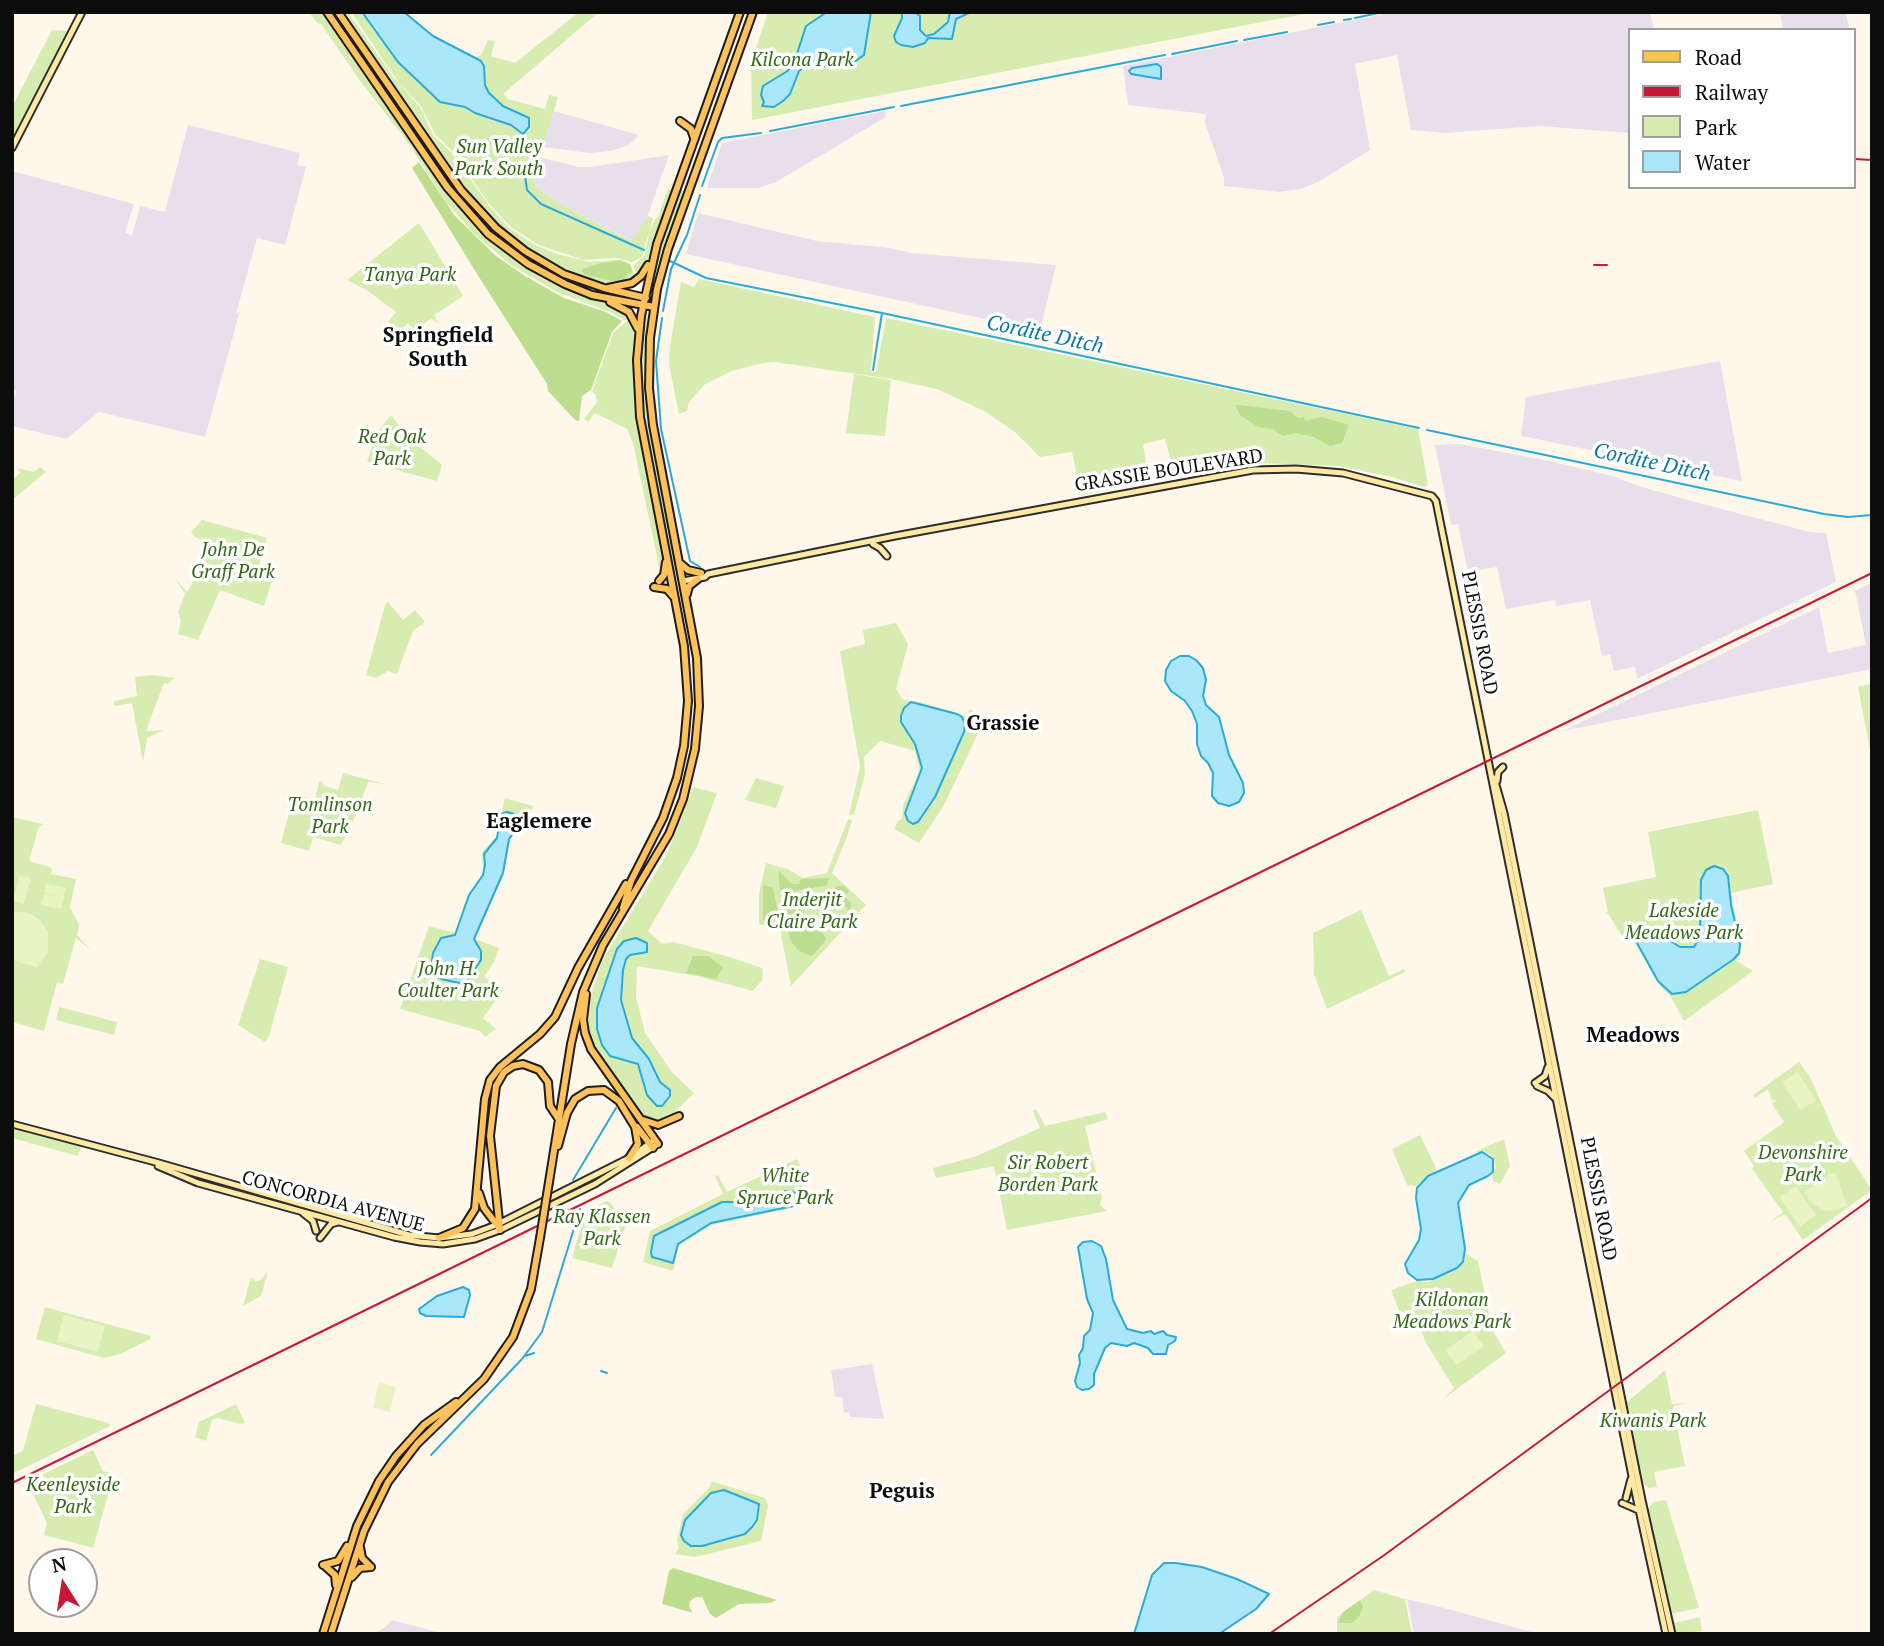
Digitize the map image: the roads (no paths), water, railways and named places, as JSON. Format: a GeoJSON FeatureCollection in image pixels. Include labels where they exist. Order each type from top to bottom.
{"type":"FeatureCollection","features":[{"type":"Feature","properties":{"kind":"main road"},"geometry":{"type":"LineString","coordinates":[[12,148],[82,12]]}},
{"type":"Feature","properties":{"kind":"main road"},"geometry":{"type":"LineString","coordinates":[[327,12],[447,187],[479,225],[507,250],[533,268],[627,310],[639,335]]}},
{"type":"Feature","properties":{"kind":"main road"},"geometry":{"type":"LineString","coordinates":[[338,12],[457,185],[484,217],[512,242],[542,262],[573,278],[643,301]]}},
{"type":"Feature","properties":{"kind":"main road"},"geometry":{"type":"LineString","coordinates":[[620,917],[629,885],[667,808],[677,778],[684,746],[688,683],[685,651],[640,417],[637,376],[643,301],[654,254],[740,12]]}},
{"type":"Feature","properties":{"kind":"main road"},"geometry":{"type":"LineString","coordinates":[[331,1634],[360,1542],[378,1500],[403,1461],[499,1359],[519,1324],[531,1289],[575,1018],[583,992],[597,956],[668,834],[683,799],[692,767],[698,732],[699,677],[688,603],[651,408],[649,355],[655,303],[667,249],[753,12]]}},
{"type":"Feature","properties":{"kind":"main road"},"geometry":{"type":"LineString","coordinates":[[680,121],[691,129],[694,140]]}},
{"type":"Feature","properties":{"kind":"main road"},"geometry":{"type":"LineString","coordinates":[[604,288],[635,282],[643,274],[654,254]]}},
{"type":"Feature","properties":{"kind":"main road"},"geometry":{"type":"LineString","coordinates":[[592,295],[655,303]]}},
{"type":"Feature","properties":{"kind":"main road","name":"GRASSIE BOULEVARD"},"geometry":{"type":"LineString","coordinates":[[858,545],[1253,470],[1296,469],[1343,473],[1426,493],[1436,501]]}},
{"type":"Feature","properties":{"kind":"main road","name":"PLESSIS ROAD"},"geometry":{"type":"LineString","coordinates":[[1436,501],[1666,1634]]}},
{"type":"Feature","properties":{"kind":"main road","name":"GRASSIE BOULEVARD"},"geometry":{"type":"LineString","coordinates":[[683,579],[903,536]]}},
{"type":"Feature","properties":{"kind":"main road"},"geometry":{"type":"LineString","coordinates":[[873,544],[887,556]]}},
{"type":"Feature","properties":{"kind":"main road"},"geometry":{"type":"LineString","coordinates":[[666,554],[664,575],[657,584],[667,589],[676,603]]}},
{"type":"Feature","properties":{"kind":"main road"},"geometry":{"type":"LineString","coordinates":[[679,559],[685,569],[702,575],[687,589],[688,603]]}},
{"type":"Feature","properties":{"kind":"main road"},"geometry":{"type":"LineString","coordinates":[[1497,784],[1498,774],[1503,767]]}},
{"type":"Feature","properties":{"kind":"main road","name":"PLESSIS ROAD"},"geometry":{"type":"LineString","coordinates":[[1491,772],[1497,784],[1642,1500],[1672,1634]]}},
{"type":"Feature","properties":{"kind":"main road"},"geometry":{"type":"LineString","coordinates":[[439,1238],[459,1230],[469,1221],[475,1209],[485,1099],[490,1080],[495,1071],[540,1034],[555,1017],[593,940],[638,866]]}},
{"type":"Feature","properties":{"kind":"main road"},"geometry":{"type":"LineString","coordinates":[[597,956],[584,1006],[584,1033],[596,1058],[654,1144]]}},
{"type":"Feature","properties":{"kind":"main road"},"geometry":{"type":"LineString","coordinates":[[498,1226],[491,1130],[496,1086],[504,1072],[523,1064],[539,1070],[548,1082],[550,1105],[559,1121]]}},
{"type":"Feature","properties":{"kind":"main road"},"geometry":{"type":"LineString","coordinates":[[1549,1064],[1545,1076],[1536,1084],[1556,1099]]}},
{"type":"Feature","properties":{"kind":"main road"},"geometry":{"type":"LineString","coordinates":[[561,1107],[588,1091],[604,1090],[634,1117],[648,1123],[655,1125],[679,1116]]}},
{"type":"Feature","properties":{"kind":"main road"},"geometry":{"type":"LineString","coordinates":[[549,1182],[567,1113],[577,1097]]}},
{"type":"Feature","properties":{"kind":"main road"},"geometry":{"type":"LineString","coordinates":[[629,1158],[638,1144],[634,1117]]}},
{"type":"Feature","properties":{"kind":"main road","name":"CONCORDIA AVENUE"},"geometry":{"type":"LineString","coordinates":[[12,1124],[150,1162],[188,1180],[409,1235],[439,1238],[472,1234],[534,1213],[618,1171],[654,1144]]}},
{"type":"Feature","properties":{"kind":"main road","name":"CONCORDIA AVENUE"},"geometry":{"type":"LineString","coordinates":[[342,1219],[431,1244],[467,1241],[654,1144]]}},
{"type":"Feature","properties":{"kind":"main road"},"geometry":{"type":"LineString","coordinates":[[478,1188],[483,1206],[498,1226]]}},
{"type":"Feature","properties":{"kind":"main road"},"geometry":{"type":"LineString","coordinates":[[316,1231],[313,1221],[303,1209],[315,1205],[327,1196],[331,1206],[342,1219],[331,1224],[320,1238]]}},
{"type":"Feature","properties":{"kind":"main road"},"geometry":{"type":"LineString","coordinates":[[323,1634],[369,1499],[396,1456],[426,1423],[472,1390]]}},
{"type":"Feature","properties":{"kind":"main road"},"geometry":{"type":"LineString","coordinates":[[1626,1498],[1632,1476]]}},
{"type":"Feature","properties":{"kind":"main road"},"geometry":{"type":"LineString","coordinates":[[1622,1503],[1639,1511]]}},
{"type":"Feature","properties":{"kind":"main road"},"geometry":{"type":"LineString","coordinates":[[335,1594],[335,1576],[324,1565],[338,1561],[355,1534]]}},
{"type":"Feature","properties":{"kind":"main road"},"geometry":{"type":"LineString","coordinates":[[345,1591],[356,1571],[371,1567],[361,1556],[360,1542]]}},
{"type":"Feature","properties":{"kind":"water"},"geometry":{"type":"Polygon","coordinates":[[[362,12],[404,12],[433,36],[481,61],[489,93],[503,106],[529,118],[529,127],[523,134],[511,125],[465,107],[440,102],[398,62],[362,12]]]}},
{"type":"Feature","properties":{"kind":"water"},"geometry":{"type":"Polygon","coordinates":[[[827,12],[871,12],[864,55],[850,65],[804,67],[799,71],[790,94],[783,101],[774,107],[762,106],[763,86],[793,66],[806,26],[827,12]]]}},
{"type":"Feature","properties":{"kind":"water"},"geometry":{"type":"Polygon","coordinates":[[[902,12],[914,12],[920,16],[920,30],[926,36],[934,34],[948,22],[950,12],[971,12],[956,19],[952,39],[928,38],[925,43],[913,47],[901,45],[896,42],[894,36],[902,12]]]}},
{"type":"Feature","properties":{"kind":"water"},"geometry":{"type":"Polygon","coordinates":[[[1157,64],[1161,67],[1161,79],[1131,74],[1129,71],[1132,68],[1157,64]]]}},
{"type":"Feature","properties":{"kind":"water"},"geometry":{"type":"Polygon","coordinates":[[[1180,656],[1189,656],[1203,668],[1206,680],[1203,696],[1206,705],[1219,717],[1229,755],[1243,783],[1244,793],[1239,802],[1229,806],[1218,803],[1212,796],[1213,773],[1201,756],[1197,744],[1197,724],[1192,711],[1185,701],[1171,691],[1165,681],[1166,670],[1171,661],[1180,656]]]}},
{"type":"Feature","properties":{"kind":"water"},"geometry":{"type":"Polygon","coordinates":[[[911,702],[957,714],[965,724],[964,732],[935,797],[918,822],[913,824],[908,821],[905,813],[922,768],[915,744],[901,722],[904,708],[911,702]]]}},
{"type":"Feature","properties":{"kind":"water"},"geometry":{"type":"Polygon","coordinates":[[[507,812],[518,815],[522,821],[509,839],[503,873],[474,939],[481,951],[481,960],[467,981],[459,983],[441,979],[431,968],[433,953],[441,938],[455,935],[469,895],[483,875],[484,854],[497,838],[501,814],[507,812]]]}},
{"type":"Feature","properties":{"kind":"water"},"geometry":{"type":"Polygon","coordinates":[[[1714,866],[1723,869],[1728,876],[1740,944],[1739,953],[1686,992],[1672,994],[1658,981],[1637,943],[1636,932],[1648,927],[1680,947],[1694,947],[1700,936],[1701,880],[1706,870],[1714,866]]]}},
{"type":"Feature","properties":{"kind":"water"},"geometry":{"type":"Polygon","coordinates":[[[636,938],[647,943],[647,952],[630,955],[626,959],[621,1000],[632,1038],[649,1059],[660,1082],[670,1090],[670,1096],[662,1106],[657,1106],[647,1095],[638,1064],[610,1056],[602,1045],[597,1029],[597,1008],[617,949],[624,941],[636,938]]]}},
{"type":"Feature","properties":{"kind":"water"},"geometry":{"type":"Polygon","coordinates":[[[1482,1152],[1493,1159],[1493,1172],[1469,1185],[1458,1203],[1465,1249],[1463,1262],[1457,1268],[1433,1279],[1417,1280],[1408,1273],[1405,1264],[1419,1240],[1421,1229],[1417,1188],[1428,1176],[1482,1152]]]}},
{"type":"Feature","properties":{"kind":"water"},"geometry":{"type":"Polygon","coordinates":[[[786,1191],[797,1193],[798,1205],[711,1223],[678,1244],[673,1263],[652,1257],[654,1236],[722,1202],[740,1202],[757,1196],[772,1197],[786,1191]]]}},
{"type":"Feature","properties":{"kind":"water"},"geometry":{"type":"Polygon","coordinates":[[[1092,1241],[1101,1246],[1113,1300],[1127,1329],[1143,1333],[1151,1331],[1154,1334],[1163,1331],[1176,1337],[1175,1341],[1168,1345],[1166,1354],[1153,1354],[1148,1348],[1134,1343],[1127,1346],[1111,1343],[1105,1348],[1094,1374],[1094,1385],[1082,1390],[1077,1387],[1075,1381],[1084,1336],[1090,1330],[1093,1313],[1087,1299],[1078,1247],[1083,1242],[1092,1241]]]}},
{"type":"Feature","properties":{"kind":"water"},"geometry":{"type":"Polygon","coordinates":[[[463,1287],[469,1290],[470,1295],[464,1317],[426,1316],[420,1313],[419,1309],[437,1296],[463,1287]]]}},
{"type":"Feature","properties":{"kind":"water"},"geometry":{"type":"Polygon","coordinates":[[[724,1490],[759,1504],[757,1520],[745,1534],[702,1546],[691,1546],[681,1535],[685,1520],[711,1493],[724,1490]]]}},
{"type":"Feature","properties":{"kind":"water"},"geometry":{"type":"Polygon","coordinates":[[[1164,1563],[1202,1567],[1269,1594],[1256,1609],[1219,1634],[1134,1634],[1152,1575],[1164,1563]]]}},
{"type":"Feature","properties":{"kind":"waterway"},"geometry":{"type":"LineString","coordinates":[[1355,18],[1383,12]]}},
{"type":"Feature","properties":{"kind":"waterway"},"geometry":{"type":"LineString","coordinates":[[1344,20],[1351,19]]}},
{"type":"Feature","properties":{"kind":"waterway"},"geometry":{"type":"LineString","coordinates":[[1318,25],[1334,22]]}},
{"type":"Feature","properties":{"kind":"waterway"},"geometry":{"type":"LineString","coordinates":[[1244,40],[1287,32]]}},
{"type":"Feature","properties":{"kind":"waterway"},"geometry":{"type":"LineString","coordinates":[[1172,54],[1237,41]]}},
{"type":"Feature","properties":{"kind":"waterway"},"geometry":{"type":"LineString","coordinates":[[901,106],[1165,55]]}},
{"type":"Feature","properties":{"kind":"waterway"},"geometry":{"type":"LineString","coordinates":[[770,131],[894,107]]}},
{"type":"Feature","properties":{"kind":"waterway"},"geometry":{"type":"LineString","coordinates":[[702,186],[718,142],[722,138],[761,133]]}},
{"type":"Feature","properties":{"kind":"waterway","name":"Cordite Ditch"},"geometry":{"type":"LineString","coordinates":[[522,140],[523,134]]}},
{"type":"Feature","properties":{"kind":"waterway","name":"Cordite Ditch"},"geometry":{"type":"LineString","coordinates":[[524,169],[527,190],[541,204],[644,250]]}},
{"type":"Feature","properties":{"kind":"waterway"},"geometry":{"type":"LineString","coordinates":[[663,311],[671,269],[687,235],[700,195]]}},
{"type":"Feature","properties":{"kind":"waterway","name":"Cordite Ditch"},"geometry":{"type":"LineString","coordinates":[[668,260],[706,278],[1419,428]]}},
{"type":"Feature","properties":{"kind":"waterway"},"geometry":{"type":"LineString","coordinates":[[873,370],[882,313]]}},
{"type":"Feature","properties":{"kind":"waterway"},"geometry":{"type":"LineString","coordinates":[[662,318],[656,361],[661,429],[690,561],[700,567]]}},
{"type":"Feature","properties":{"kind":"waterway","name":"Cordite Ditch"},"geometry":{"type":"LineString","coordinates":[[1427,430],[1824,514],[1848,517],[1872,515]]}},
{"type":"Feature","properties":{"kind":"waterway"},"geometry":{"type":"LineString","coordinates":[[573,1180],[616,1108]]}},
{"type":"Feature","properties":{"kind":"waterway"},"geometry":{"type":"LineString","coordinates":[[431,1455],[522,1359],[542,1332],[580,1209]]}},
{"type":"Feature","properties":{"kind":"waterway"},"geometry":{"type":"LineString","coordinates":[[525,1356],[534,1353]]}},
{"type":"Feature","properties":{"kind":"waterway"},"geometry":{"type":"LineString","coordinates":[[601,1371],[607,1373]]}},
{"type":"Feature","properties":{"kind":"railway"},"geometry":{"type":"LineString","coordinates":[[1856,159],[1872,160]]}},
{"type":"Feature","properties":{"kind":"railway"},"geometry":{"type":"LineString","coordinates":[[1594,265],[1607,265]]}},
{"type":"Feature","properties":{"kind":"railway"},"geometry":{"type":"LineString","coordinates":[[12,1483],[1872,573]]}},
{"type":"Feature","properties":{"kind":"railway"},"geometry":{"type":"LineString","coordinates":[[1269,1634],[1383,1556],[1872,1198]]}},
{"type":"Feature","properties":{"kind":"district","name":"Springfield South"},"geometry":{"type":"Point","coordinates":[438,348]}},
{"type":"Feature","properties":{"kind":"district","name":"Grassie"},"geometry":{"type":"Point","coordinates":[1003,724]}},
{"type":"Feature","properties":{"kind":"district","name":"Eaglemere"},"geometry":{"type":"Point","coordinates":[539,822]}},
{"type":"Feature","properties":{"kind":"district","name":"Meadows"},"geometry":{"type":"Point","coordinates":[1633,1036]}},
{"type":"Feature","properties":{"kind":"district","name":"Peguis"},"geometry":{"type":"Point","coordinates":[902,1492]}},
{"type":"Feature","properties":{"kind":"park label","name":"Kilcona Park"},"geometry":{"type":"Point","coordinates":[802,61]}},
{"type":"Feature","properties":{"kind":"park label","name":"Sun Valley Park South"},"geometry":{"type":"Point","coordinates":[499,159]}},
{"type":"Feature","properties":{"kind":"park label","name":"Tanya Park"},"geometry":{"type":"Point","coordinates":[410,276]}},
{"type":"Feature","properties":{"kind":"park label","name":"Red Oak Park"},"geometry":{"type":"Point","coordinates":[392,449]}},
{"type":"Feature","properties":{"kind":"park label","name":"John De Graff Park"},"geometry":{"type":"Point","coordinates":[233,562]}},
{"type":"Feature","properties":{"kind":"park label","name":"Tomlinson Park"},"geometry":{"type":"Point","coordinates":[330,817]}},
{"type":"Feature","properties":{"kind":"park label","name":"Inderjit Claire Park"},"geometry":{"type":"Point","coordinates":[812,912]}},
{"type":"Feature","properties":{"kind":"park label","name":"Lakeside Meadows Park"},"geometry":{"type":"Point","coordinates":[1684,923]}},
{"type":"Feature","properties":{"kind":"park label","name":"John H. Coulter Park"},"geometry":{"type":"Point","coordinates":[448,981]}},
{"type":"Feature","properties":{"kind":"park label","name":"Devonshire Park"},"geometry":{"type":"Point","coordinates":[1803,1165]}},
{"type":"Feature","properties":{"kind":"park label","name":"Sir Robert Borden Park"},"geometry":{"type":"Point","coordinates":[1048,1175]}},
{"type":"Feature","properties":{"kind":"park label","name":"White Spruce Park"},"geometry":{"type":"Point","coordinates":[785,1188]}},
{"type":"Feature","properties":{"kind":"park label","name":"Ray Klassen Park"},"geometry":{"type":"Point","coordinates":[602,1229]}},
{"type":"Feature","properties":{"kind":"park label","name":"Kildonan Meadows Park"},"geometry":{"type":"Point","coordinates":[1452,1312]}},
{"type":"Feature","properties":{"kind":"park label","name":"Kiwanis Park"},"geometry":{"type":"Point","coordinates":[1653,1422]}},
{"type":"Feature","properties":{"kind":"park label","name":"Keenleyside Park"},"geometry":{"type":"Point","coordinates":[73,1497]}}]}
